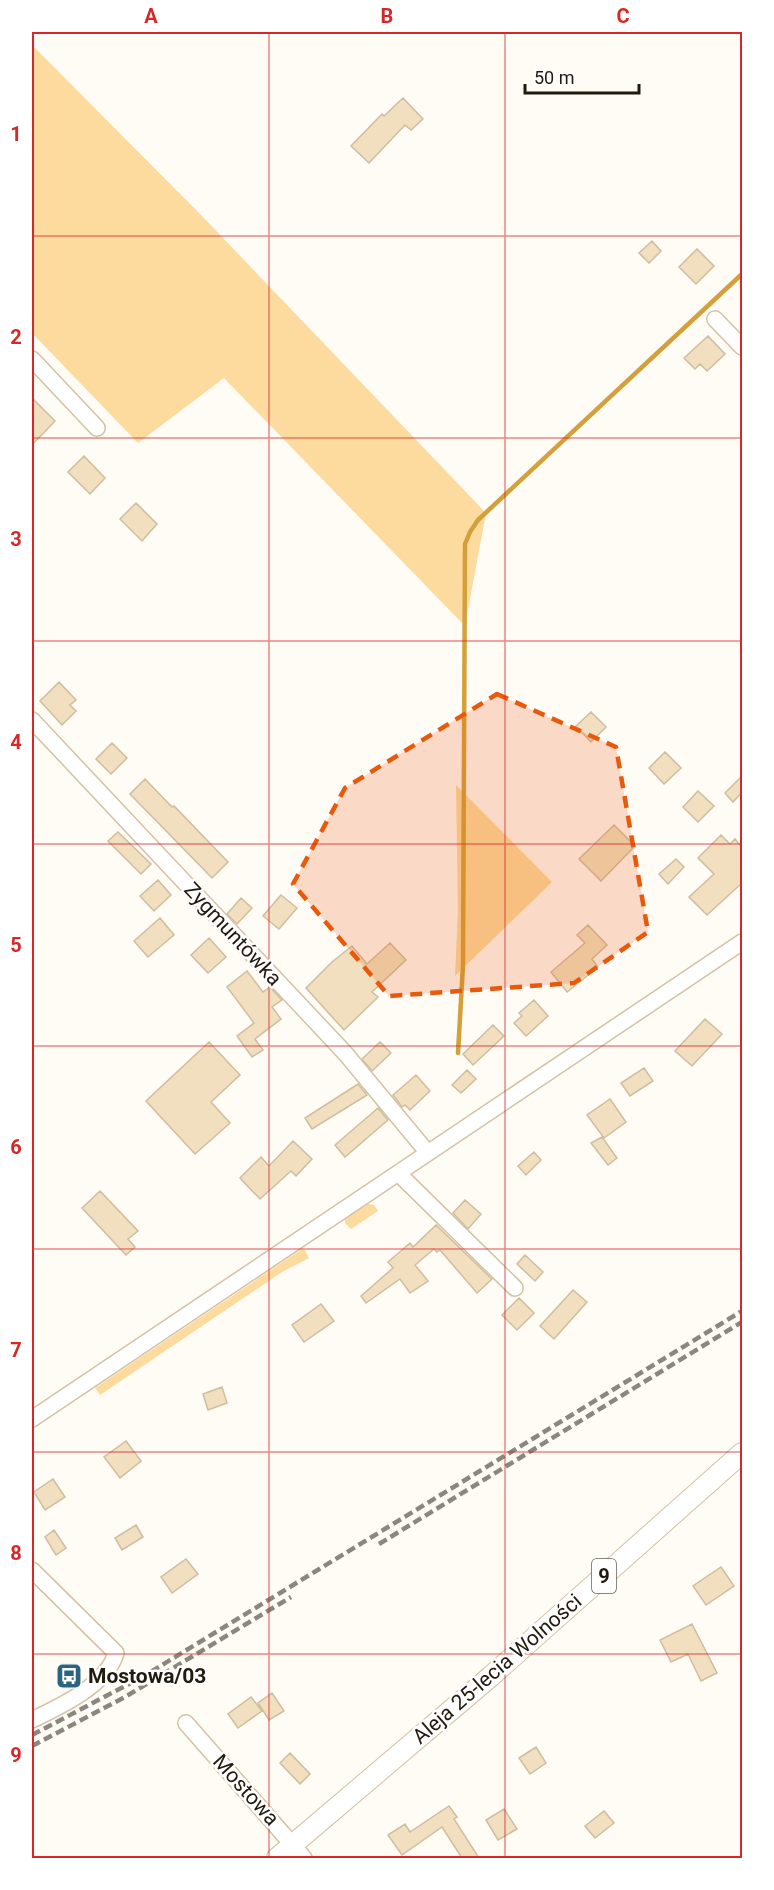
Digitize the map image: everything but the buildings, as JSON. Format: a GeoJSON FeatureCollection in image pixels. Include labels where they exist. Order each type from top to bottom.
{"type":"FeatureCollection","features":[{"type":"Feature","properties":{"kind":"main road","name":"Aleja 25-lecia Wolności"},"geometry":{"type":"LineString","coordinates":[[277,1858],[298,1851],[742,1453]]}},
{"type":"Feature","properties":{"kind":"street"},"geometry":{"type":"LineString","coordinates":[[715,319],[742,347]]}},
{"type":"Feature","properties":{"kind":"street"},"geometry":{"type":"LineString","coordinates":[[32,359],[97,428]]}},
{"type":"Feature","properties":{"kind":"street","name":"Zygmuntówka"},"geometry":{"type":"LineString","coordinates":[[32,720],[345,1053],[429,1153]]}},
{"type":"Feature","properties":{"kind":"street"},"geometry":{"type":"LineString","coordinates":[[32,1419],[742,942]]}},
{"type":"Feature","properties":{"kind":"street"},"geometry":{"type":"LineString","coordinates":[[398,1173],[515,1288]]}},
{"type":"Feature","properties":{"kind":"street"},"geometry":{"type":"LineString","coordinates":[[32,1570],[116,1653],[113,1663],[95,1682],[59,1707],[32,1720]]}},
{"type":"Feature","properties":{"kind":"street","name":"Mostowa"},"geometry":{"type":"LineString","coordinates":[[186,1723],[298,1851]]}},
{"type":"Feature","properties":{"kind":"highlighted area"},"geometry":{"type":"Polygon","coordinates":[[[497,694],[616,747],[648,932],[574,983],[389,996],[293,884],[345,788],[497,694]]]}},
{"type":"Feature","properties":{"kind":"shaded area"},"geometry":{"type":"Polygon","coordinates":[[[32,45],[201,215],[486,513],[465,626],[224,378],[138,443],[32,333],[32,45]]]}},
{"type":"Feature","properties":{"kind":"shaded area"},"geometry":{"type":"Polygon","coordinates":[[[456,785],[552,882],[455,976],[458,909],[456,785]]]}},
{"type":"Feature","properties":{"kind":"shaded area"},"geometry":{"type":"Polygon","coordinates":[[[368,1204],[374,1205],[378,1211],[351,1229],[345,1223],[345,1219],[368,1204]]]}},
{"type":"Feature","properties":{"kind":"shaded area"},"geometry":{"type":"Polygon","coordinates":[[[302,1249],[309,1258],[282,1272],[100,1395],[95,1388],[302,1249]]]}},
{"type":"Feature","properties":{"kind":"waterway"},"geometry":{"type":"LineString","coordinates":[[458,1053],[463,965],[465,544],[478,520],[742,274]]}},
{"type":"Feature","properties":{"kind":"railway"},"geometry":{"type":"LineString","coordinates":[[32,1735],[144,1676],[742,1311]]}},
{"type":"Feature","properties":{"kind":"railway"},"geometry":{"type":"LineString","coordinates":[[379,1544],[742,1322]]}},
{"type":"Feature","properties":{"kind":"railway"},"geometry":{"type":"LineString","coordinates":[[32,1746],[125,1697],[291,1597]]}},
{"type":"Feature","properties":{"kind":"place","name":"Mostowa/03"},"geometry":{"type":"Point","coordinates":[69,1676]}}]}
